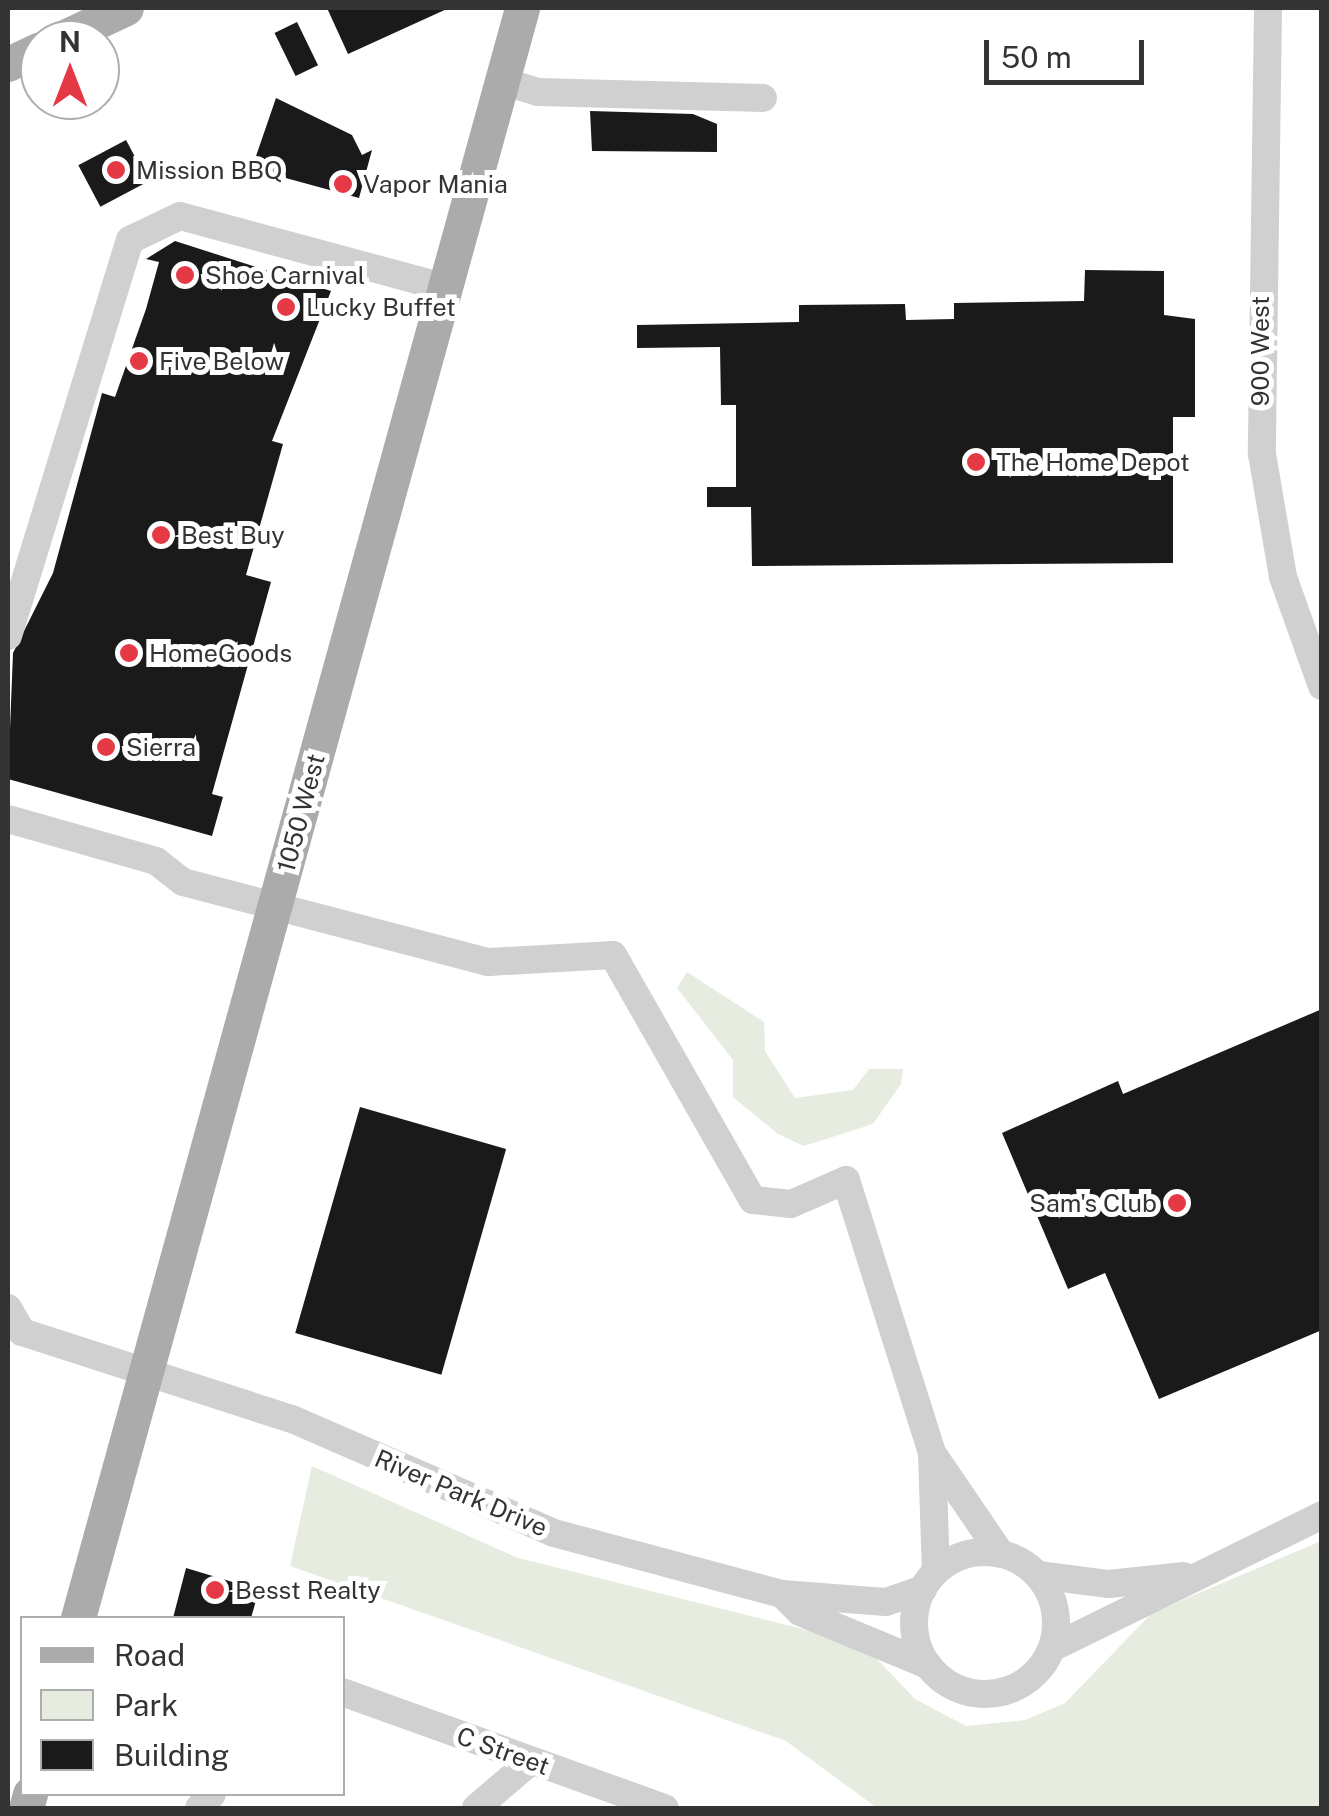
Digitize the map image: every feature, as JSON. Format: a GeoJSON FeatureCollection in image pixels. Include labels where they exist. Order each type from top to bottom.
{"type":"FeatureCollection","features":[{"type":"Feature","properties":{"kind":"main road"},"geometry":{"type":"LineString","coordinates":[[100,20],[126,8]]}},
{"type":"Feature","properties":{"kind":"main road","name":"1050 West"},"geometry":{"type":"LineString","coordinates":[[79,1616],[522,8]]}},
{"type":"Feature","properties":{"kind":"street","name":"900 West"},"geometry":{"type":"LineString","coordinates":[[1268,8],[1262,454],[1283,576],[1322,686]]}},
{"type":"Feature","properties":{"kind":"street"},"geometry":{"type":"LineString","coordinates":[[502,82],[538,92],[763,98]]}},
{"type":"Feature","properties":{"kind":"street"},"geometry":{"type":"LineString","coordinates":[[8,636],[130,240],[180,216],[444,287]]}},
{"type":"Feature","properties":{"kind":"street"},"geometry":{"type":"LineString","coordinates":[[8,820],[275,906],[489,962],[612,955],[753,1200],[791,1204],[846,1180],[932,1453],[1001,1554],[1038,1575],[1108,1584],[1184,1576]]}},
{"type":"Feature","properties":{"kind":"street","name":"River Park Drive"},"geometry":{"type":"LineString","coordinates":[[8,1308],[22,1332],[145,1376],[292,1419],[502,1516],[782,1594],[886,1602],[929,1580]]}},
{"type":"Feature","properties":{"kind":"street"},"geometry":{"type":"LineString","coordinates":[[932,1453],[929,1580],[914,1628],[928,1666],[963,1690],[1006,1691],[1052,1648],[1184,1576],[1322,1516]]}},
{"type":"Feature","properties":{"kind":"street"},"geometry":{"type":"LineString","coordinates":[[929,1580],[966,1554],[1001,1554]]}},
{"type":"Feature","properties":{"kind":"street"},"geometry":{"type":"LineString","coordinates":[[1038,1575],[1055,1610],[1052,1648]]}},
{"type":"Feature","properties":{"kind":"street","name":"River Park Drive"},"geometry":{"type":"LineString","coordinates":[[782,1594],[800,1612],[928,1666]]}},
{"type":"Feature","properties":{"kind":"street","name":"C Street"},"geometry":{"type":"LineString","coordinates":[[345,1693],[665,1808]]}},
{"type":"Feature","properties":{"kind":"street"},"geometry":{"type":"LineString","coordinates":[[476,1808],[531,1761]]}},
{"type":"Feature","properties":{"kind":"green space"},"geometry":{"type":"Polygon","coordinates":[[[687,972],[764,1022],[765,1051],[795,1098],[853,1090],[869,1069],[903,1069],[901,1084],[873,1124],[804,1146],[778,1134],[733,1097],[733,1060],[677,988],[687,972]]]}},
{"type":"Feature","properties":{"kind":"green space"},"geometry":{"type":"Polygon","coordinates":[[[312,1466],[518,1558],[822,1634],[876,1658],[915,1699],[966,1726],[1025,1720],[1065,1703],[1152,1613],[1321,1541],[1321,1808],[877,1808],[786,1741],[290,1566],[312,1466]]]}},
{"type":"Feature","properties":{"kind":"building"},"geometry":{"type":"Polygon","coordinates":[[[327,8],[449,8],[348,54],[327,8]]]}},
{"type":"Feature","properties":{"kind":"building"},"geometry":{"type":"Polygon","coordinates":[[[297,22],[318,65],[296,76],[275,33],[297,22]]]}},
{"type":"Feature","properties":{"kind":"building"},"geometry":{"type":"Polygon","coordinates":[[[276,98],[352,135],[362,155],[372,150],[359,198],[260,171],[255,159],[276,98]]]}},
{"type":"Feature","properties":{"kind":"building"},"geometry":{"type":"Polygon","coordinates":[[[590,111],[693,114],[717,124],[717,152],[592,151],[590,111]]]}},
{"type":"Feature","properties":{"kind":"building"},"geometry":{"type":"Polygon","coordinates":[[[126,140],[148,181],[100,207],[78,165],[126,140]]]}},
{"type":"Feature","properties":{"kind":"building"},"geometry":{"type":"Polygon","coordinates":[[[175,241],[331,291],[272,441],[283,444],[246,575],[271,582],[212,794],[223,797],[212,836],[8,779],[13,653],[53,573],[102,393],[115,397],[146,309],[159,262],[146,259],[175,241]]]}},
{"type":"Feature","properties":{"kind":"building","name":"The Home Depot"},"geometry":{"type":"Polygon","coordinates":[[[1085,270],[1164,271],[1164,315],[1195,319],[1195,417],[1173,417],[1173,563],[752,566],[751,507],[707,507],[707,487],[736,487],[736,405],[721,405],[720,347],[637,348],[637,325],[799,322],[799,305],[905,304],[906,320],[954,319],[954,303],[1084,301],[1085,270]]]}},
{"type":"Feature","properties":{"kind":"building","name":"Sam's Club"},"geometry":{"type":"Polygon","coordinates":[[[1322,1009],[1322,1330],[1159,1399],[1105,1273],[1068,1289],[1002,1133],[1118,1081],[1123,1094],[1322,1009]]]}},
{"type":"Feature","properties":{"kind":"building"},"geometry":{"type":"Polygon","coordinates":[[[360,1107],[506,1149],[441,1375],[295,1333],[360,1107]]]}},
{"type":"Feature","properties":{"kind":"building"},"geometry":{"type":"Polygon","coordinates":[[[186,1568],[259,1590],[252,1616],[174,1616],[186,1568]]]}},
{"type":"Feature","properties":{"kind":"place","name":"Mission BBQ"},"geometry":{"type":"Point","coordinates":[116,170]}},
{"type":"Feature","properties":{"kind":"place","name":"Vapor Mania"},"geometry":{"type":"Point","coordinates":[343,184]}},
{"type":"Feature","properties":{"kind":"place","name":"Shoe Carnival"},"geometry":{"type":"Point","coordinates":[185,275]}},
{"type":"Feature","properties":{"kind":"place","name":"Lucky Buffet"},"geometry":{"type":"Point","coordinates":[286,307]}},
{"type":"Feature","properties":{"kind":"place","name":"Five Below"},"geometry":{"type":"Point","coordinates":[139,361]}},
{"type":"Feature","properties":{"kind":"place","name":"The Home Depot"},"geometry":{"type":"Point","coordinates":[976,462]}},
{"type":"Feature","properties":{"kind":"place","name":"Best Buy"},"geometry":{"type":"Point","coordinates":[161,535]}},
{"type":"Feature","properties":{"kind":"place","name":"HomeGoods"},"geometry":{"type":"Point","coordinates":[129,653]}},
{"type":"Feature","properties":{"kind":"place","name":"Sierra"},"geometry":{"type":"Point","coordinates":[106,747]}},
{"type":"Feature","properties":{"kind":"place","name":"Sam's Club"},"geometry":{"type":"Point","coordinates":[1177,1203]}},
{"type":"Feature","properties":{"kind":"place","name":"Besst Realty"},"geometry":{"type":"Point","coordinates":[215,1590]}}]}
